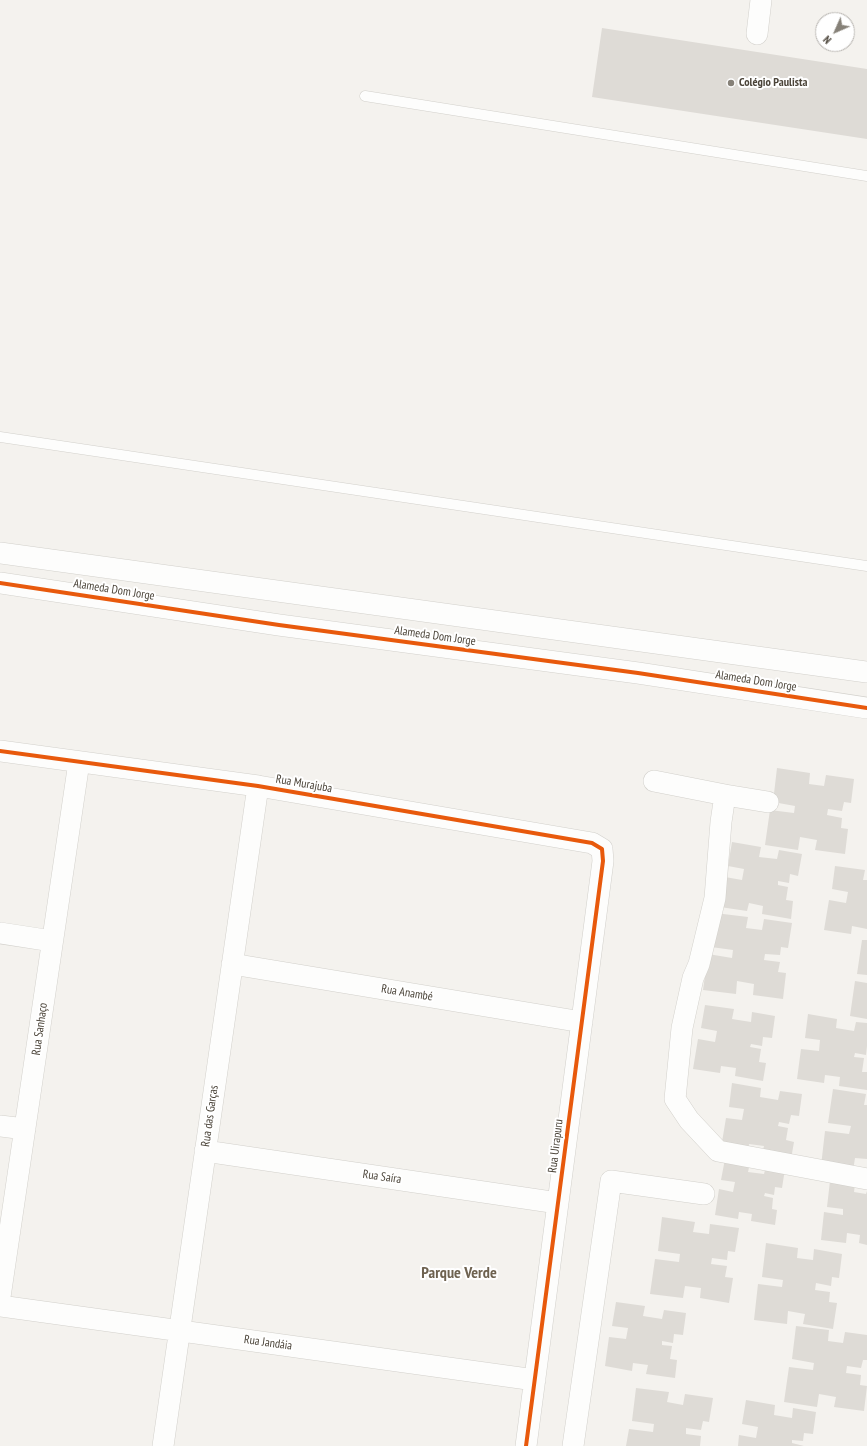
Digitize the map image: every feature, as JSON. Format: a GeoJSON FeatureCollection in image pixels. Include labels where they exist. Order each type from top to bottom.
{"type":"FeatureCollection","features":[{"type":"Feature","properties":{"kind":"street"},"geometry":{"type":"LineString","coordinates":[[757,34],[761,0]]}},
{"type":"Feature","properties":{"kind":"street","name":"Alameda Dom Jorge"},"geometry":{"type":"LineString","coordinates":[[0,553],[867,672]]}},
{"type":"Feature","properties":{"kind":"street","name":"Alameda Dom Jorge"},"geometry":{"type":"LineString","coordinates":[[0,583],[287,626],[638,673],[867,708]]}},
{"type":"Feature","properties":{"kind":"street","name":"Rua Murajuba"},"geometry":{"type":"LineString","coordinates":[[0,751],[258,786],[592,843],[602,849]]}},
{"type":"Feature","properties":{"kind":"street","name":"Rua Sanhaço"},"geometry":{"type":"LineString","coordinates":[[0,1297],[79,762]]}},
{"type":"Feature","properties":{"kind":"street"},"geometry":{"type":"LineString","coordinates":[[654,781],[768,802]]}},
{"type":"Feature","properties":{"kind":"street","name":"Rua das Garças"},"geometry":{"type":"LineString","coordinates":[[162,1446],[258,786]]}},
{"type":"Feature","properties":{"kind":"street"},"geometry":{"type":"LineString","coordinates":[[725,795],[721,822],[715,898],[682,1028],[675,1099],[689,1120],[718,1151],[727,1154],[867,1179]]}},
{"type":"Feature","properties":{"kind":"street","name":"Rua Uirapuru"},"geometry":{"type":"LineString","coordinates":[[526,1446],[603,862],[602,849]]}},
{"type":"Feature","properties":{"kind":"street"},"geometry":{"type":"LineString","coordinates":[[0,933],[52,941]]}},
{"type":"Feature","properties":{"kind":"street","name":"Rua Anambé"},"geometry":{"type":"LineString","coordinates":[[232,964],[582,1022]]}},
{"type":"Feature","properties":{"kind":"street"},"geometry":{"type":"LineString","coordinates":[[0,1126],[25,1129]]}},
{"type":"Feature","properties":{"kind":"street","name":"Rua Saíra"},"geometry":{"type":"LineString","coordinates":[[205,1151],[558,1203]]}},
{"type":"Feature","properties":{"kind":"street"},"geometry":{"type":"LineString","coordinates":[[573,1446],[611,1181],[704,1194]]}},
{"type":"Feature","properties":{"kind":"street","name":"Rua Jandáia"},"geometry":{"type":"LineString","coordinates":[[0,1306],[535,1380]]}},
{"type":"Feature","properties":{"kind":"lane"},"geometry":{"type":"LineString","coordinates":[[365,96],[867,176]]}},
{"type":"Feature","properties":{"kind":"lane"},"geometry":{"type":"LineString","coordinates":[[0,437],[867,566]]}},
{"type":"Feature","properties":{"kind":"building","name":"Colégio Paulista"},"geometry":{"type":"Polygon","coordinates":[[[602,28],[867,69],[867,139],[592,97],[602,28]]]}},
{"type":"Feature","properties":{"kind":"building"},"geometry":{"type":"Polygon","coordinates":[[[777,768],[810,773],[809,784],[824,786],[826,775],[854,779],[851,803],[844,802],[842,811],[828,809],[827,815],[842,818],[841,828],[848,829],[845,854],[815,850],[817,840],[800,837],[798,850],[765,845],[770,810],[794,813],[795,806],[773,802],[777,768]]]}},
{"type":"Feature","properties":{"kind":"building"},"geometry":{"type":"Polygon","coordinates":[[[732,842],[761,847],[759,857],[777,859],[779,850],[802,854],[798,876],[790,874],[789,883],[778,881],[778,885],[788,887],[786,900],[793,901],[791,919],[762,914],[763,906],[749,903],[747,911],[720,907],[725,877],[742,880],[744,869],[728,866],[732,842]]]}},
{"type":"Feature","properties":{"kind":"building"},"geometry":{"type":"Polygon","coordinates":[[[835,866],[865,870],[863,880],[867,880],[867,929],[852,926],[851,934],[824,930],[829,900],[846,903],[848,892],[832,889],[835,866]]]}},
{"type":"Feature","properties":{"kind":"building"},"geometry":{"type":"Polygon","coordinates":[[[715,913],[748,917],[746,928],[762,930],[764,919],[792,923],[788,948],[781,947],[780,955],[765,954],[764,960],[780,962],[778,972],[786,973],[783,999],[753,995],[754,984],[737,981],[736,994],[703,990],[708,954],[732,958],[733,950],[711,947],[715,913]]]}},
{"type":"Feature","properties":{"kind":"building"},"geometry":{"type":"Polygon","coordinates":[[[862,940],[867,940],[867,975],[857,974],[862,940]]]}},
{"type":"Feature","properties":{"kind":"building"},"geometry":{"type":"Polygon","coordinates":[[[855,981],[867,983],[867,1019],[850,1016],[855,981]]]}},
{"type":"Feature","properties":{"kind":"building"},"geometry":{"type":"Polygon","coordinates":[[[705,1005],[734,1009],[732,1019],[751,1022],[752,1012],[775,1016],[772,1038],[763,1037],[762,1046],[751,1044],[750,1047],[761,1049],[759,1062],[766,1063],[763,1081],[735,1076],[736,1068],[721,1066],[720,1073],[693,1069],[698,1039],[715,1042],[717,1031],[701,1028],[705,1005]]]}},
{"type":"Feature","properties":{"kind":"building"},"geometry":{"type":"Polygon","coordinates":[[[808,1014],[837,1019],[836,1028],[854,1031],[856,1022],[867,1023],[866,1055],[855,1053],[854,1057],[864,1058],[862,1072],[867,1072],[867,1090],[839,1086],[840,1077],[825,1075],[824,1083],[797,1079],[801,1049],[819,1051],[820,1040],[805,1038],[808,1014]]]}},
{"type":"Feature","properties":{"kind":"building"},"geometry":{"type":"Polygon","coordinates":[[[732,1083],[761,1088],[760,1097],[778,1100],[780,1091],[802,1094],[799,1116],[791,1115],[789,1124],[779,1122],[778,1126],[788,1128],[786,1140],[794,1142],[791,1159],[762,1155],[764,1146],[749,1144],[748,1152],[721,1148],[726,1118],[742,1120],[744,1109],[729,1107],[732,1083]]]}},
{"type":"Feature","properties":{"kind":"building"},"geometry":{"type":"Polygon","coordinates":[[[833,1089],[866,1094],[864,1105],[867,1105],[867,1159],[855,1158],[853,1171],[821,1166],[825,1131],[849,1134],[851,1126],[828,1123],[833,1089]]]}},
{"type":"Feature","properties":{"kind":"building"},"geometry":{"type":"Polygon","coordinates":[[[725,1159],[750,1163],[748,1172],[764,1174],[766,1166],[785,1169],[782,1188],[775,1187],[774,1195],[765,1193],[764,1196],[773,1198],[772,1209],[777,1210],[775,1225],[751,1221],[752,1214],[739,1212],[738,1219],[715,1215],[719,1189],[733,1192],[735,1182],[721,1180],[725,1159]]]}},
{"type":"Feature","properties":{"kind":"building"},"geometry":{"type":"Polygon","coordinates":[[[830,1181],[855,1184],[854,1192],[866,1194],[867,1191],[867,1245],[859,1243],[860,1235],[847,1233],[846,1243],[821,1240],[824,1212],[843,1215],[843,1209],[827,1207],[830,1181]]]}},
{"type":"Feature","properties":{"kind":"building"},"geometry":{"type":"Polygon","coordinates":[[[662,1217],[695,1222],[693,1232],[709,1234],[710,1224],[739,1228],[735,1252],[728,1251],[727,1260],[712,1258],[711,1264],[727,1266],[725,1277],[733,1278],[729,1303],[700,1298],[701,1288],[685,1286],[683,1298],[650,1294],[655,1259],[679,1262],[680,1254],[658,1251],[662,1217]]]}},
{"type":"Feature","properties":{"kind":"building"},"geometry":{"type":"Polygon","coordinates":[[[766,1243],[798,1248],[797,1258],[813,1260],[814,1249],[842,1254],[839,1278],[832,1277],[831,1286],[816,1283],[815,1290],[830,1292],[829,1302],[837,1303],[833,1329],[803,1324],[805,1314],[788,1311],[787,1324],[754,1320],[758,1284],[782,1287],[783,1280],[762,1277],[766,1243]]]}},
{"type":"Feature","properties":{"kind":"building"},"geometry":{"type":"Polygon","coordinates":[[[616,1302],[645,1306],[643,1316],[662,1319],[664,1310],[686,1313],[683,1335],[674,1334],[673,1343],[662,1341],[662,1345],[672,1346],[670,1359],[677,1360],[675,1378],[646,1374],[648,1365],[633,1363],[632,1371],[605,1366],[609,1337],[626,1339],[628,1328],[612,1326],[616,1302]]]}},
{"type":"Feature","properties":{"kind":"building"},"geometry":{"type":"Polygon","coordinates":[[[796,1326],[829,1330],[828,1341],[843,1343],[845,1332],[867,1335],[867,1360],[863,1360],[861,1368],[847,1366],[846,1373],[861,1375],[860,1385],[867,1386],[864,1411],[834,1407],[836,1397],[819,1394],[817,1407],[784,1402],[789,1367],[813,1370],[814,1363],[792,1359],[796,1326]]]}},
{"type":"Feature","properties":{"kind":"building"},"geometry":{"type":"Polygon","coordinates":[[[636,1388],[669,1392],[667,1402],[683,1405],[685,1394],[713,1398],[709,1422],[703,1421],[701,1430],[686,1428],[686,1434],[701,1436],[700,1446],[626,1446],[629,1429],[653,1432],[654,1424],[632,1421],[636,1388]]]}},
{"type":"Feature","properties":{"kind":"building"},"geometry":{"type":"Polygon","coordinates":[[[746,1400],[775,1405],[774,1415],[792,1418],[793,1408],[816,1412],[813,1434],[804,1433],[803,1441],[792,1440],[792,1443],[804,1446],[738,1446],[739,1435],[756,1438],[758,1427],[742,1424],[746,1400]]]}},
{"type":"Feature","properties":{"kind":"cycle path"},"geometry":{"type":"LineString","coordinates":[[0,583],[279,625],[638,673],[867,708]]}},
{"type":"Feature","properties":{"kind":"cycle path"},"geometry":{"type":"LineString","coordinates":[[0,751],[258,786],[592,843],[602,849],[603,861],[526,1446]]}},
{"type":"Feature","properties":{"kind":"place","name":"Colégio Paulista"},"geometry":{"type":"Point","coordinates":[731,83]}},
{"type":"Feature","properties":{"kind":"district","name":"Parque Verde"},"geometry":{"type":"Point","coordinates":[459,1273]}}]}
